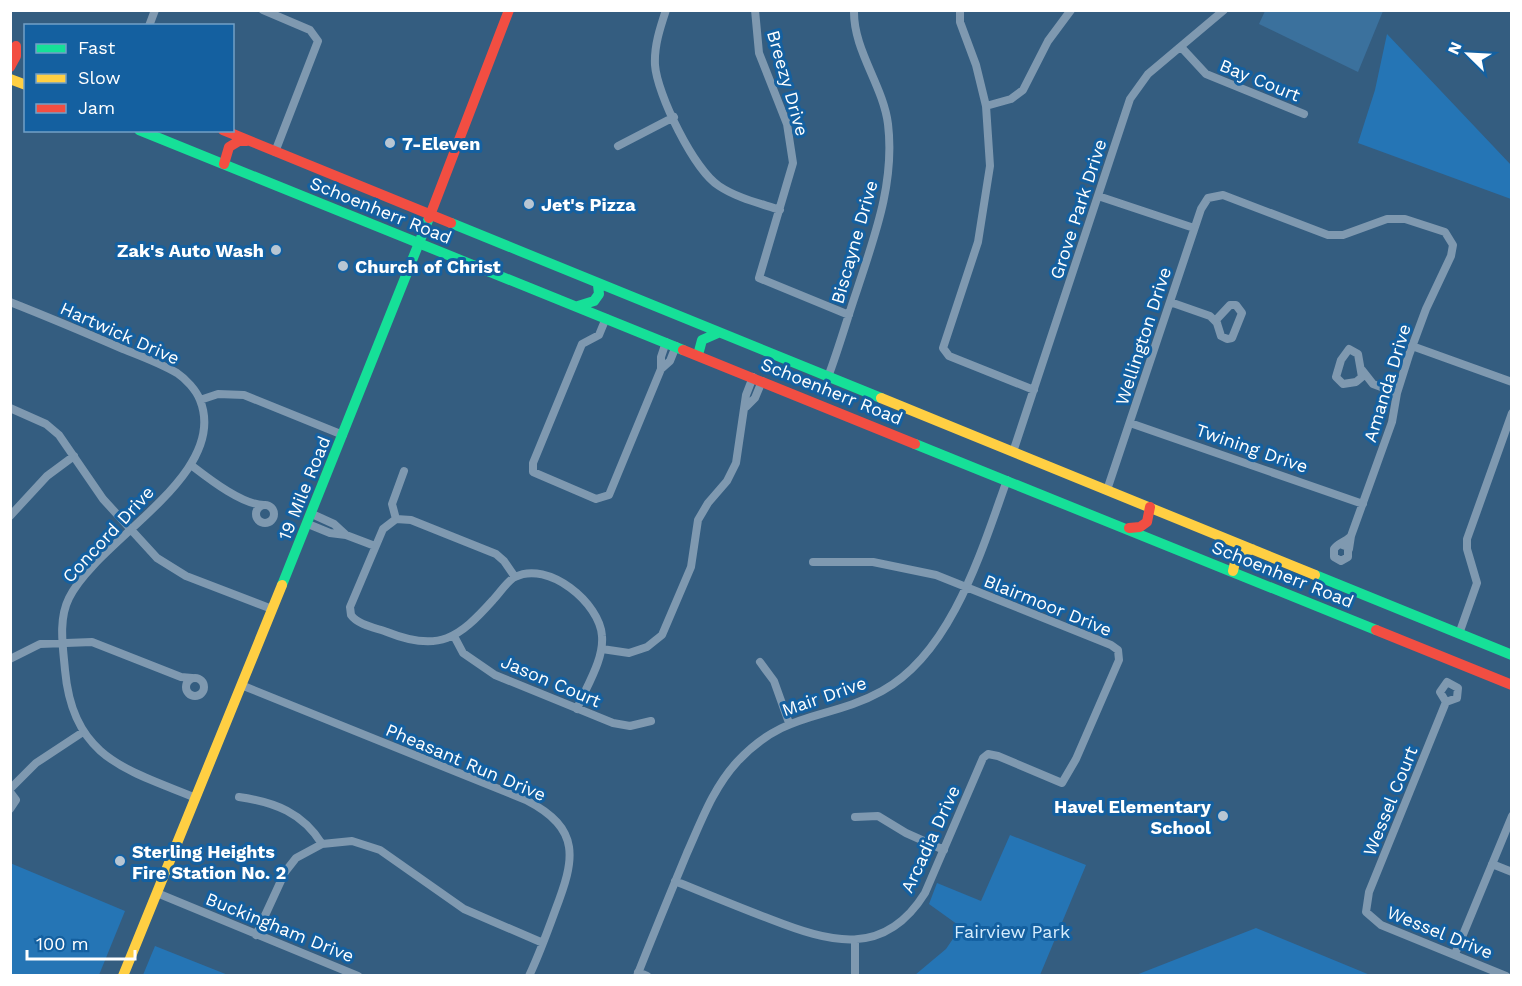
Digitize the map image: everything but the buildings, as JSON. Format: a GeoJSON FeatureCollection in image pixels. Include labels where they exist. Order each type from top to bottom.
{"type":"FeatureCollection","features":[{"type":"Feature","properties":{"kind":"main road","name":"19 Mile Road"},"geometry":{"type":"LineString","coordinates":[[123,975],[310,519],[509,10]]}},
{"type":"Feature","properties":{"kind":"main road"},"geometry":{"type":"LineString","coordinates":[[10,67],[16,56],[17,46]]}},
{"type":"Feature","properties":{"kind":"main road","name":"Schoenherr Road"},"geometry":{"type":"LineString","coordinates":[[144,132],[1233,571],[1512,686]]}},
{"type":"Feature","properties":{"kind":"main road","name":"Schoenherr Road"},"geometry":{"type":"LineString","coordinates":[[227,132],[598,285],[1512,655]]}},
{"type":"Feature","properties":{"kind":"main road"},"geometry":{"type":"LineString","coordinates":[[224,164],[229,147],[239,141],[247,141]]}},
{"type":"Feature","properties":{"kind":"main road"},"geometry":{"type":"LineString","coordinates":[[576,306],[594,302],[599,294],[598,285]]}},
{"type":"Feature","properties":{"kind":"main road"},"geometry":{"type":"LineString","coordinates":[[698,355],[702,340],[718,333]]}},
{"type":"Feature","properties":{"kind":"main road"},"geometry":{"type":"LineString","coordinates":[[1125,528],[1144,524],[1149,517],[1150,507]]}},
{"type":"Feature","properties":{"kind":"main road"},"geometry":{"type":"LineString","coordinates":[[1233,571],[1236,558],[1244,551],[1252,549]]}},
{"type":"Feature","properties":{"kind":"street"},"geometry":{"type":"LineString","coordinates":[[263,10],[310,30],[318,40],[275,152]]}},
{"type":"Feature","properties":{"kind":"street"},"geometry":{"type":"LineString","coordinates":[[666,10],[655,48],[657,80],[699,165],[711,180],[738,196],[780,210]]}},
{"type":"Feature","properties":{"kind":"street","name":"Breezy Drive"},"geometry":{"type":"LineString","coordinates":[[755,10],[759,53],[782,110],[790,138],[793,163],[759,278],[849,315]]}},
{"type":"Feature","properties":{"kind":"street","name":"Biscayne Drive"},"geometry":{"type":"LineString","coordinates":[[828,377],[881,217],[890,163],[885,107],[857,35],[854,10]]}},
{"type":"Feature","properties":{"kind":"street"},"geometry":{"type":"LineString","coordinates":[[960,10],[960,22],[976,65],[986,106],[990,166],[984,216],[978,242],[943,348],[949,356],[1035,390]]}},
{"type":"Feature","properties":{"kind":"street"},"geometry":{"type":"LineString","coordinates":[[986,106],[1011,99],[1023,90],[1048,41],[1071,10]]}},
{"type":"Feature","properties":{"kind":"street","name":"Grove Park Drive"},"geometry":{"type":"LineString","coordinates":[[1013,452],[1136,88],[1148,74],[1224,10]]}},
{"type":"Feature","properties":{"kind":"street","name":"Bay Court"},"geometry":{"type":"LineString","coordinates":[[1181,47],[1206,74],[1304,114]]}},
{"type":"Feature","properties":{"kind":"street"},"geometry":{"type":"LineString","coordinates":[[618,146],[674,117]]}},
{"type":"Feature","properties":{"kind":"street"},"geometry":{"type":"LineString","coordinates":[[1098,196],[1194,228]]}},
{"type":"Feature","properties":{"kind":"street","name":"Wellington Drive"},"geometry":{"type":"LineString","coordinates":[[1107,490],[1204,202],[1213,196],[1228,197],[1328,235],[1343,235],[1396,218],[1445,232],[1452,239]]}},
{"type":"Feature","properties":{"kind":"street","name":"Amanda Drive"},"geometry":{"type":"LineString","coordinates":[[1349,549],[1351,536],[1392,422],[1397,393],[1412,346],[1451,256],[1452,239]]}},
{"type":"Feature","properties":{"kind":"street","name":"Hartwick Drive"},"geometry":{"type":"LineString","coordinates":[[10,302],[161,365],[182,377],[200,400]]}},
{"type":"Feature","properties":{"kind":"street"},"geometry":{"type":"LineString","coordinates":[[1170,302],[1210,316],[1217,323],[1221,336],[1232,338],[1241,310],[1234,304],[1221,313],[1210,316]]}},
{"type":"Feature","properties":{"kind":"street"},"geometry":{"type":"LineString","coordinates":[[1217,323],[1221,313]]}},
{"type":"Feature","properties":{"kind":"street"},"geometry":{"type":"LineString","coordinates":[[606,318],[600,335],[582,344],[532,465],[533,472],[596,499],[609,495],[661,369],[661,357],[671,344]]}},
{"type":"Feature","properties":{"kind":"street"},"geometry":{"type":"LineString","coordinates":[[1412,346],[1512,382]]}},
{"type":"Feature","properties":{"kind":"street"},"geometry":{"type":"LineString","coordinates":[[1368,380],[1346,384],[1337,381],[1345,352],[1349,350],[1357,352],[1362,370],[1368,380],[1382,389],[1397,393]]}},
{"type":"Feature","properties":{"kind":"street"},"geometry":{"type":"LineString","coordinates":[[1356,382],[1362,377],[1362,370]]}},
{"type":"Feature","properties":{"kind":"street"},"geometry":{"type":"LineString","coordinates":[[602,649],[629,653],[647,647],[662,635],[691,567],[698,520],[708,503],[727,481],[736,463],[746,395],[758,379]]}},
{"type":"Feature","properties":{"kind":"street"},"geometry":{"type":"LineString","coordinates":[[200,400],[218,394],[244,395],[343,435]]}},
{"type":"Feature","properties":{"kind":"street","name":"Concord Drive"},"geometry":{"type":"LineString","coordinates":[[83,732],[69,697],[63,642],[63,618],[69,598],[81,580],[128,529],[165,495],[191,465],[204,435],[200,400]]}},
{"type":"Feature","properties":{"kind":"street"},"geometry":{"type":"LineString","coordinates":[[10,408],[46,424],[60,435],[95,489],[128,529],[157,558],[186,576],[272,609]]}},
{"type":"Feature","properties":{"kind":"street"},"geometry":{"type":"LineString","coordinates":[[1459,634],[1477,583],[1467,549],[1467,539],[1512,413]]}},
{"type":"Feature","properties":{"kind":"street","name":"Twining Drive"},"geometry":{"type":"LineString","coordinates":[[1130,423],[1363,504]]}},
{"type":"Feature","properties":{"kind":"street"},"geometry":{"type":"LineString","coordinates":[[10,516],[47,476],[74,456]]}},
{"type":"Feature","properties":{"kind":"street"},"geometry":{"type":"LineString","coordinates":[[191,465],[222,487],[252,503],[274,510],[273,519],[262,522],[252,503]]}},
{"type":"Feature","properties":{"kind":"street"},"geometry":{"type":"LineString","coordinates":[[396,519],[392,500],[404,471]]}},
{"type":"Feature","properties":{"kind":"street","name":"Mair Drive"},"geometry":{"type":"LineString","coordinates":[[638,974],[704,815],[728,773],[774,730],[884,691],[910,669],[930,646],[967,589],[1007,480]]}},
{"type":"Feature","properties":{"kind":"street"},"geometry":{"type":"LineString","coordinates":[[256,513],[264,505]]}},
{"type":"Feature","properties":{"kind":"street"},"geometry":{"type":"LineString","coordinates":[[310,519],[330,533],[346,535],[375,546]]}},
{"type":"Feature","properties":{"kind":"street"},"geometry":{"type":"LineString","coordinates":[[515,577],[496,554],[411,519],[396,519],[382,529],[350,607],[353,618],[400,638],[436,641],[454,636],[472,623],[515,577],[537,573],[560,580],[595,613],[600,623],[602,649],[578,709]]}},
{"type":"Feature","properties":{"kind":"street"},"geometry":{"type":"LineString","coordinates":[[1340,544],[1349,549],[1347,559],[1336,559],[1333,552],[1340,544],[1351,536]]}},
{"type":"Feature","properties":{"kind":"street","name":"Blairmoor Drive"},"geometry":{"type":"LineString","coordinates":[[813,562],[873,562],[936,575],[1111,645],[1118,650]]}},
{"type":"Feature","properties":{"kind":"street","name":"Jason Court"},"geometry":{"type":"LineString","coordinates":[[454,636],[463,653],[495,675],[620,725],[630,726],[651,721]]}},
{"type":"Feature","properties":{"kind":"street"},"geometry":{"type":"LineString","coordinates":[[10,658],[34,646],[63,642],[100,644],[181,677],[203,682],[202,691],[192,695],[181,677]]}},
{"type":"Feature","properties":{"kind":"street","name":"Arcadia Drive"},"geometry":{"type":"LineString","coordinates":[[675,881],[809,934],[836,940],[855,940],[888,929],[910,913],[925,893],[983,758],[988,754],[998,756],[1055,782],[1062,783],[1067,777],[1119,660],[1118,650]]}},
{"type":"Feature","properties":{"kind":"street"},"geometry":{"type":"LineString","coordinates":[[760,662],[774,681],[789,723]]}},
{"type":"Feature","properties":{"kind":"street"},"geometry":{"type":"LineString","coordinates":[[186,686],[192,678]]}},
{"type":"Feature","properties":{"kind":"street","name":"Pheasant Run Drive"},"geometry":{"type":"LineString","coordinates":[[241,686],[526,800],[552,816],[568,838],[571,858],[567,882],[529,975]]}},
{"type":"Feature","properties":{"kind":"street","name":"Wessel Court"},"geometry":{"type":"LineString","coordinates":[[1366,912],[1369,892],[1446,702]]}},
{"type":"Feature","properties":{"kind":"street"},"geometry":{"type":"LineString","coordinates":[[10,809],[15,803],[12,791],[36,763],[83,732],[96,749],[120,767],[196,798]]}},
{"type":"Feature","properties":{"kind":"street"},"geometry":{"type":"LineString","coordinates":[[239,797],[268,803],[298,815],[307,823],[322,844]]}},
{"type":"Feature","properties":{"kind":"street"},"geometry":{"type":"LineString","coordinates":[[855,818],[878,816],[906,834],[944,850]]}},
{"type":"Feature","properties":{"kind":"street"},"geometry":{"type":"LineString","coordinates":[[1455,954],[1512,816]]}},
{"type":"Feature","properties":{"kind":"street"},"geometry":{"type":"LineString","coordinates":[[256,935],[285,872],[297,858],[322,844],[352,841],[372,846],[464,909],[543,943]]}},
{"type":"Feature","properties":{"kind":"street"},"geometry":{"type":"LineString","coordinates":[[1491,864],[1512,872]]}},
{"type":"Feature","properties":{"kind":"street","name":"Buckingham Drive"},"geometry":{"type":"LineString","coordinates":[[157,893],[358,975]]}},
{"type":"Feature","properties":{"kind":"street","name":"Wessel Drive"},"geometry":{"type":"LineString","coordinates":[[1366,912],[1381,925],[1506,975]]}},
{"type":"Feature","properties":{"kind":"street"},"geometry":{"type":"LineString","coordinates":[[855,940],[855,975]]}},
{"type":"Feature","properties":{"kind":"street"},"geometry":{"type":"LineString","coordinates":[[638,974],[647,975]]}},
{"type":"Feature","properties":{"kind":"green space"},"geometry":{"type":"Polygon","coordinates":[[[1387,34],[1511,165],[1511,199],[1358,143],[1375,90],[1387,34]]]}},
{"type":"Feature","properties":{"kind":"green space","name":"Fairview Park"},"geometry":{"type":"Polygon","coordinates":[[[1010,835],[1086,865],[1040,975],[915,975],[946,949],[961,927],[929,904],[937,883],[981,901],[1010,835]]]}},
{"type":"Feature","properties":{"kind":"green space"},"geometry":{"type":"Polygon","coordinates":[[[10,863],[125,911],[99,975],[11,975],[10,863]]]}},
{"type":"Feature","properties":{"kind":"green space"},"geometry":{"type":"Polygon","coordinates":[[[1256,928],[1370,975],[1136,975],[1256,928]]]}},
{"type":"Feature","properties":{"kind":"green space"},"geometry":{"type":"Polygon","coordinates":[[[155,946],[228,975],[143,975],[155,946]]]}},
{"type":"Feature","properties":{"kind":"shaded area"},"geometry":{"type":"Polygon","coordinates":[[[1265,10],[1383,11],[1358,72],[1259,24],[1265,10]]]}},
{"type":"Feature","properties":{"kind":"traffic: fast"},"geometry":{"type":"LineString","coordinates":[[144,132],[683,350]]}},
{"type":"Feature","properties":{"kind":"traffic: fast"},"geometry":{"type":"LineString","coordinates":[[282,585],[429,218]]}},
{"type":"Feature","properties":{"kind":"traffic: fast"},"geometry":{"type":"LineString","coordinates":[[451,223],[881,398]]}},
{"type":"Feature","properties":{"kind":"traffic: fast"},"geometry":{"type":"LineString","coordinates":[[578,306],[594,301],[599,294],[598,285]]}},
{"type":"Feature","properties":{"kind":"traffic: fast"},"geometry":{"type":"LineString","coordinates":[[698,355],[702,340],[718,333]]}},
{"type":"Feature","properties":{"kind":"traffic: fast"},"geometry":{"type":"LineString","coordinates":[[915,444],[1376,630]]}},
{"type":"Feature","properties":{"kind":"traffic: fast"},"geometry":{"type":"LineString","coordinates":[[1315,575],[1512,655]]}},
{"type":"Feature","properties":{"kind":"traffic: slow"},"geometry":{"type":"LineString","coordinates":[[10,79],[24,84]]}},
{"type":"Feature","properties":{"kind":"traffic: slow"},"geometry":{"type":"LineString","coordinates":[[881,398],[1315,575]]}},
{"type":"Feature","properties":{"kind":"traffic: slow"},"geometry":{"type":"LineString","coordinates":[[1233,571],[1236,558],[1252,549]]}},
{"type":"Feature","properties":{"kind":"traffic: slow"},"geometry":{"type":"LineString","coordinates":[[123,976],[282,585]]}},
{"type":"Feature","properties":{"kind":"traffic: jam"},"geometry":{"type":"LineString","coordinates":[[429,218],[509,10]]}},
{"type":"Feature","properties":{"kind":"traffic: jam"},"geometry":{"type":"LineString","coordinates":[[10,67],[16,56],[16,46]]}},
{"type":"Feature","properties":{"kind":"traffic: jam"},"geometry":{"type":"LineString","coordinates":[[228,132],[451,223]]}},
{"type":"Feature","properties":{"kind":"traffic: jam"},"geometry":{"type":"LineString","coordinates":[[224,164],[229,147],[239,141],[247,141]]}},
{"type":"Feature","properties":{"kind":"traffic: jam"},"geometry":{"type":"LineString","coordinates":[[683,350],[915,444]]}},
{"type":"Feature","properties":{"kind":"traffic: jam"},"geometry":{"type":"LineString","coordinates":[[1129,528],[1140,527],[1147,522],[1150,507]]}},
{"type":"Feature","properties":{"kind":"traffic: jam"},"geometry":{"type":"LineString","coordinates":[[1376,630],[1512,685]]}},
{"type":"Feature","properties":{"kind":"place","name":"7-Eleven"},"geometry":{"type":"Point","coordinates":[390,143]}},
{"type":"Feature","properties":{"kind":"place","name":"Jet's Pizza"},"geometry":{"type":"Point","coordinates":[529,204]}},
{"type":"Feature","properties":{"kind":"place","name":"Zak's Auto Wash"},"geometry":{"type":"Point","coordinates":[276,250]}},
{"type":"Feature","properties":{"kind":"place","name":"Church of Christ"},"geometry":{"type":"Point","coordinates":[343,266]}},
{"type":"Feature","properties":{"kind":"place","name":"Havel Elementary School"},"geometry":{"type":"Point","coordinates":[1223,816]}},
{"type":"Feature","properties":{"kind":"place","name":"Sterling Heights Fire Station No. 2"},"geometry":{"type":"Point","coordinates":[120,861]}}]}
